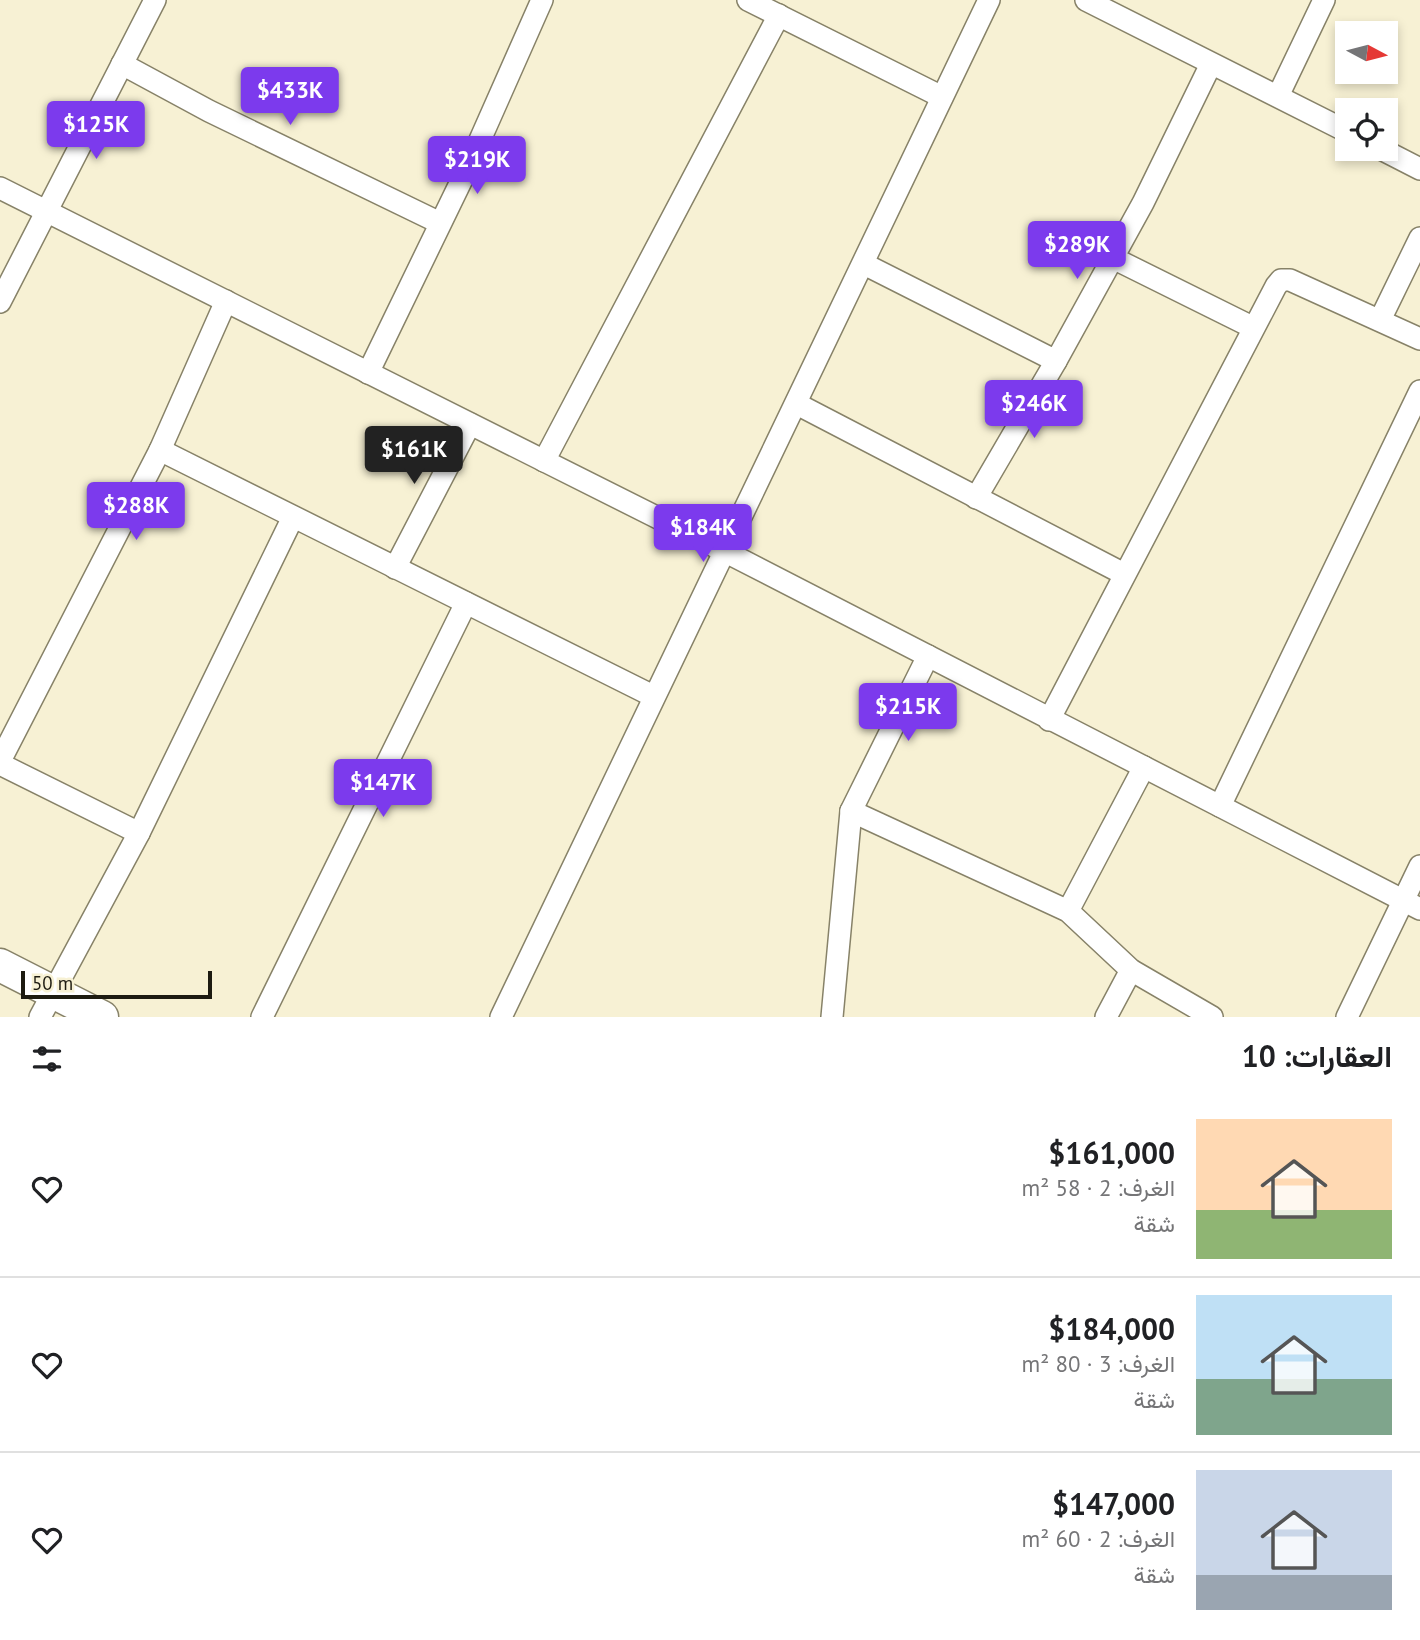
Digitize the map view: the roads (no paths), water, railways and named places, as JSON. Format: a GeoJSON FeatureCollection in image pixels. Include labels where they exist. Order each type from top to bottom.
{"type":"FeatureCollection","features":[{"type":"Feature","properties":{"kind":"main road"},"geometry":{"type":"LineString","coordinates":[[0,965],[47,1004],[102,1017]]}},
{"type":"Feature","properties":{"kind":"street"},"geometry":{"type":"LineString","coordinates":[[0,302],[155,0]]}},
{"type":"Feature","properties":{"kind":"street"},"geometry":{"type":"LineString","coordinates":[[368,373],[542,0]]}},
{"type":"Feature","properties":{"kind":"street"},"geometry":{"type":"LineString","coordinates":[[748,0],[942,97]]}},
{"type":"Feature","properties":{"kind":"street"},"geometry":{"type":"LineString","coordinates":[[501,1017],[989,0]]}},
{"type":"Feature","properties":{"kind":"street"},"geometry":{"type":"LineString","coordinates":[[1086,0],[1335,125]]}},
{"type":"Feature","properties":{"kind":"street"},"geometry":{"type":"LineString","coordinates":[[1278,96],[1324,0]]}},
{"type":"Feature","properties":{"kind":"street"},"geometry":{"type":"LineString","coordinates":[[544,461],[779,15]]}},
{"type":"Feature","properties":{"kind":"street"},"geometry":{"type":"LineString","coordinates":[[122,64],[209,111],[440,223]]}},
{"type":"Feature","properties":{"kind":"street"},"geometry":{"type":"LineString","coordinates":[[976,498],[1113,258],[1211,64]]}},
{"type":"Feature","properties":{"kind":"street"},"geometry":{"type":"LineString","coordinates":[[1398,158],[1420,169]]}},
{"type":"Feature","properties":{"kind":"street"},"geometry":{"type":"LineString","coordinates":[[0,188],[726,552],[1412,905]]}},
{"type":"Feature","properties":{"kind":"street"},"geometry":{"type":"LineString","coordinates":[[1380,320],[1420,239]]}},
{"type":"Feature","properties":{"kind":"street"},"geometry":{"type":"LineString","coordinates":[[1113,258],[1252,327]]}},
{"type":"Feature","properties":{"kind":"street"},"geometry":{"type":"LineString","coordinates":[[864,264],[1056,361]]}},
{"type":"Feature","properties":{"kind":"street"},"geometry":{"type":"LineString","coordinates":[[1049,720],[1252,327],[1276,286],[1281,281],[1290,280],[1420,339]]}},
{"type":"Feature","properties":{"kind":"street"},"geometry":{"type":"LineString","coordinates":[[139,833],[0,762],[160,450],[226,301]]}},
{"type":"Feature","properties":{"kind":"street"},"geometry":{"type":"LineString","coordinates":[[1220,806],[1420,391]]}},
{"type":"Feature","properties":{"kind":"street"},"geometry":{"type":"LineString","coordinates":[[797,404],[1124,574]]}},
{"type":"Feature","properties":{"kind":"street"},"geometry":{"type":"LineString","coordinates":[[395,568],[470,424]]}},
{"type":"Feature","properties":{"kind":"street"},"geometry":{"type":"LineString","coordinates":[[160,450],[653,696]]}},
{"type":"Feature","properties":{"kind":"street"},"geometry":{"type":"LineString","coordinates":[[47,1004],[139,833],[293,517]]}},
{"type":"Feature","properties":{"kind":"street"},"geometry":{"type":"LineString","coordinates":[[262,1017],[466,603]]}},
{"type":"Feature","properties":{"kind":"street"},"geometry":{"type":"LineString","coordinates":[[832,1017],[851,811],[928,656]]}},
{"type":"Feature","properties":{"kind":"street"},"geometry":{"type":"LineString","coordinates":[[1068,911],[1144,768]]}},
{"type":"Feature","properties":{"kind":"street"},"geometry":{"type":"LineString","coordinates":[[851,811],[1068,911],[1132,970],[1212,1017]]}},
{"type":"Feature","properties":{"kind":"street"},"geometry":{"type":"LineString","coordinates":[[1347,1017],[1412,905],[1420,866]]}},
{"type":"Feature","properties":{"kind":"street"},"geometry":{"type":"LineString","coordinates":[[1106,1017],[1132,970]]}}]}
